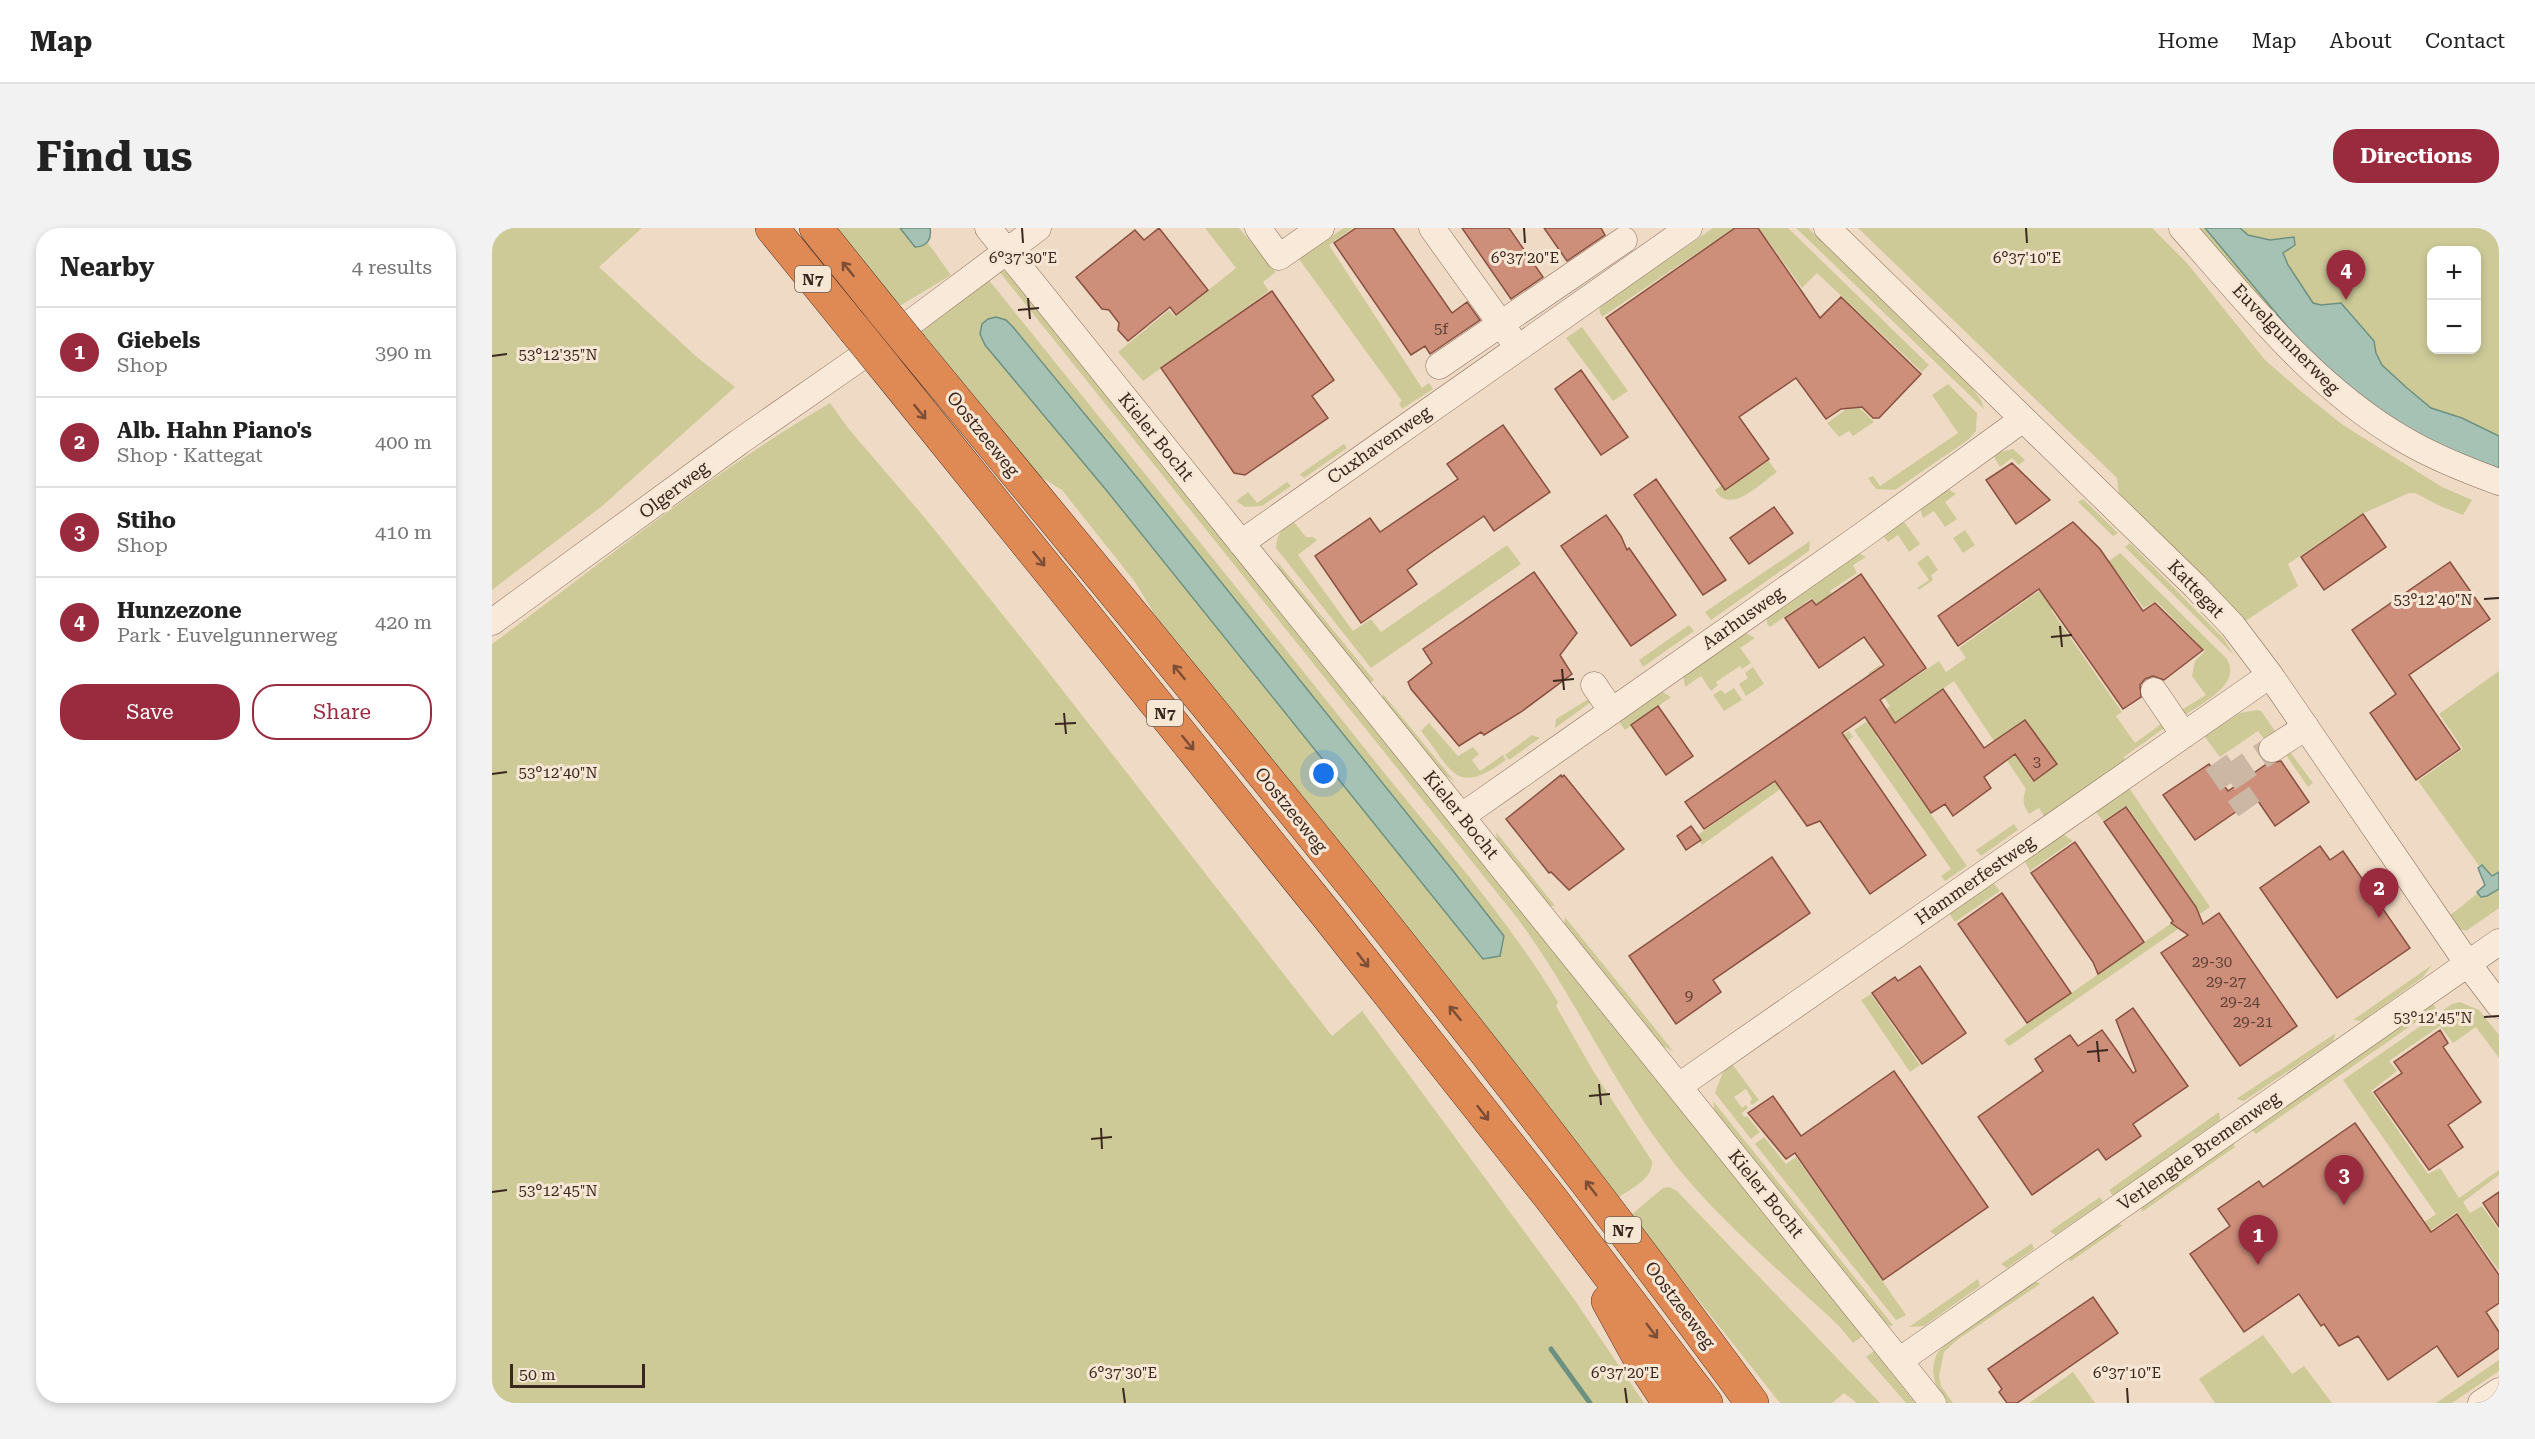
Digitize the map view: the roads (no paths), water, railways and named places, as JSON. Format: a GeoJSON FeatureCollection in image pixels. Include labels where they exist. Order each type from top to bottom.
{"type":"FeatureCollection","features":[{"type":"Feature","properties":{"kind":"highway","name":"Oostzeeweg"},"geometry":{"type":"LineString","coordinates":[[772,228],[865,352],[1312,896],[1552,1201],[1706,1403]]}},
{"type":"Feature","properties":{"kind":"highway","name":"Oostzeeweg"},"geometry":{"type":"LineString","coordinates":[[816,228],[881,309],[913,334],[1250,759],[1492,1059],[1752,1403]]}},
{"type":"Feature","properties":{"kind":"highway","name":"N7"},"geometry":{"type":"LineString","coordinates":[[1552,1201],[1640,1359],[1669,1403]]}},
{"type":"Feature","properties":{"kind":"street","name":"Kieler Bocht"},"geometry":{"type":"LineString","coordinates":[[988,228],[1933,1403]]}},
{"type":"Feature","properties":{"kind":"street"},"geometry":{"type":"LineString","coordinates":[[913,334],[1038,228]]}},
{"type":"Feature","properties":{"kind":"street"},"geometry":{"type":"LineString","coordinates":[[1258,228],[1279,257],[1321,228]]}},
{"type":"Feature","properties":{"kind":"street"},"geometry":{"type":"LineString","coordinates":[[1432,228],[1506,321]]}},
{"type":"Feature","properties":{"kind":"street"},"geometry":{"type":"LineString","coordinates":[[1448,228],[1506,321],[1518,348]]}},
{"type":"Feature","properties":{"kind":"street","name":"Cuxhavenweg"},"geometry":{"type":"LineString","coordinates":[[1240,543],[1689,228]]}},
{"type":"Feature","properties":{"kind":"street","name":"Kattegat"},"geometry":{"type":"LineString","coordinates":[[1827,228],[2195,586],[2233,627],[2270,675],[2468,964],[2499,1005]]}},
{"type":"Feature","properties":{"kind":"street","name":"Euvelgunnerweg"},"geometry":{"type":"LineString","coordinates":[[2182,228],[2287,345],[2339,394],[2405,440],[2445,460],[2499,482]]}},
{"type":"Feature","properties":{"kind":"street"},"geometry":{"type":"LineString","coordinates":[[1439,366],[1506,321],[1620,234],[1640,263]]}},
{"type":"Feature","properties":{"kind":"street","name":"Olgerweg"},"geometry":{"type":"LineString","coordinates":[[492,622],[865,352]]}},
{"type":"Feature","properties":{"kind":"street","name":"Aarhusweg"},"geometry":{"type":"LineString","coordinates":[[1462,816],[2023,419]]}},
{"type":"Feature","properties":{"kind":"street","name":"Hammerfestweg"},"geometry":{"type":"LineString","coordinates":[[1679,1086],[2270,675]]}},
{"type":"Feature","properties":{"kind":"street"},"geometry":{"type":"LineString","coordinates":[[1594,685],[1611,710]]}},
{"type":"Feature","properties":{"kind":"street"},"geometry":{"type":"LineString","coordinates":[[2154,691],[2184,735]]}},
{"type":"Feature","properties":{"kind":"street"},"geometry":{"type":"LineString","coordinates":[[2272,749],[2306,727]]}},
{"type":"Feature","properties":{"kind":"street","name":"Verlengde Bremenweg"},"geometry":{"type":"LineString","coordinates":[[1899,1360],[2499,942]]}},
{"type":"Feature","properties":{"kind":"street"},"geometry":{"type":"LineString","coordinates":[[2481,1403],[2499,1391]]}},
{"type":"Feature","properties":{"kind":"waterway"},"geometry":{"type":"LineString","coordinates":[[1551,1349],[1590,1403]]}},
{"type":"Feature","properties":{"kind":"tunnel"},"geometry":{"type":"LineString","coordinates":[[2228,779],[2272,749]]}},
{"type":"Feature","properties":{"kind":"tunnel"},"geometry":{"type":"LineString","coordinates":[[2216,762],[2249,809]]}},
{"type":"Feature","properties":{"kind":"place","name":"Hunzezone"},"geometry":{"type":"Point","coordinates":[2346,300]}},
{"type":"Feature","properties":{"kind":"place","name":"Alb. Hahn Piano's"},"geometry":{"type":"Point","coordinates":[2379,918]}},
{"type":"Feature","properties":{"kind":"place","name":"Stiho"},"geometry":{"type":"Point","coordinates":[2344,1205]}},
{"type":"Feature","properties":{"kind":"place","name":"Giebels"},"geometry":{"type":"Point","coordinates":[2258,1265]}}]}
